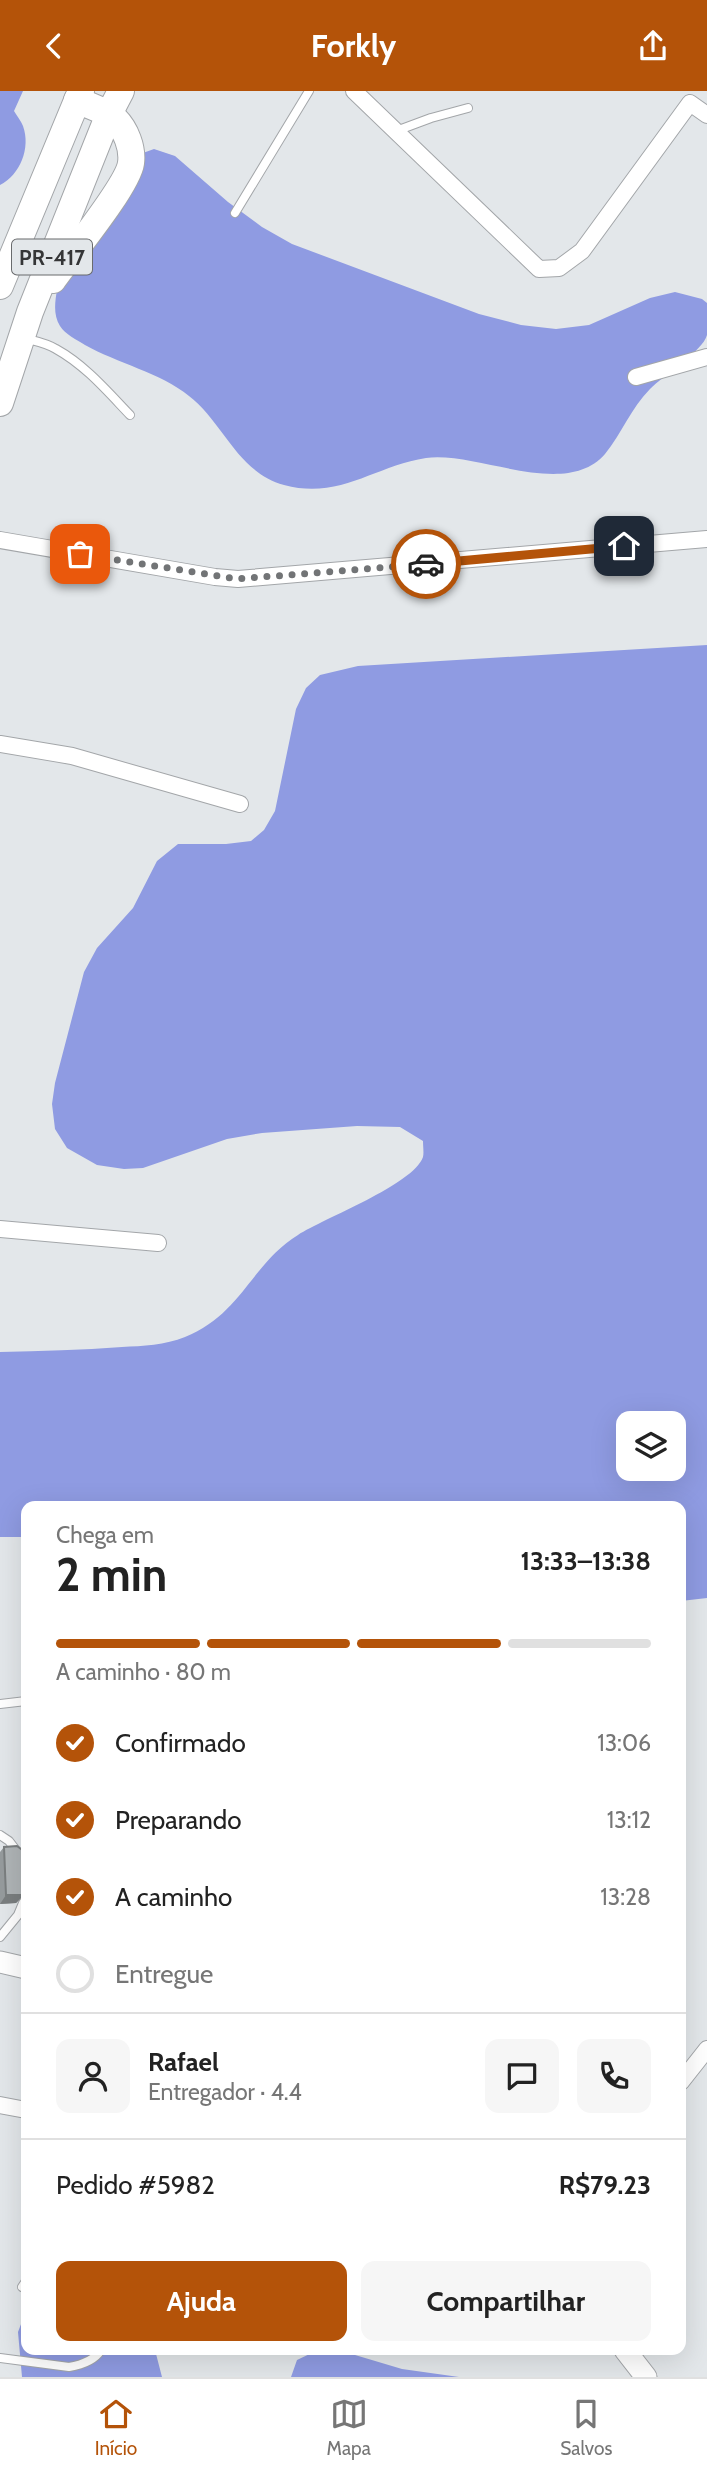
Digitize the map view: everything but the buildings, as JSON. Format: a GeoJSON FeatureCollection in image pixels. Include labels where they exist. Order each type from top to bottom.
{"type":"FeatureCollection","features":[{"type":"Feature","properties":{"kind":"main road"},"geometry":{"type":"LineString","coordinates":[[26,324],[121,186],[131,164],[129,139],[118,121],[115,102],[79,96]]}},
{"type":"Feature","properties":{"kind":"main road","name":"PR-417"},"geometry":{"type":"LineString","coordinates":[[0,286],[79,96]]}},
{"type":"Feature","properties":{"kind":"main road","name":"PR-417"},"geometry":{"type":"LineString","coordinates":[[0,403],[26,324],[115,102]]}},
{"type":"Feature","properties":{"kind":"street"},"geometry":{"type":"LineString","coordinates":[[354,91],[539,269],[559,268],[582,251],[690,103],[707,115]]}},
{"type":"Feature","properties":{"kind":"street"},"geometry":{"type":"LineString","coordinates":[[636,377],[707,357]]}},
{"type":"Feature","properties":{"kind":"street"},"geometry":{"type":"LineString","coordinates":[[0,540],[237,579],[707,539]]}},
{"type":"Feature","properties":{"kind":"street"},"geometry":{"type":"LineString","coordinates":[[0,744],[72,756],[240,804]]}},
{"type":"Feature","properties":{"kind":"street"},"geometry":{"type":"LineString","coordinates":[[0,1229],[158,1243]]}},
{"type":"Feature","properties":{"kind":"street"},"geometry":{"type":"LineString","coordinates":[[0,1962],[21,1967]]}},
{"type":"Feature","properties":{"kind":"street"},"geometry":{"type":"LineString","coordinates":[[686,2076],[707,2049]]}},
{"type":"Feature","properties":{"kind":"street"},"geometry":{"type":"LineString","coordinates":[[0,2105],[21,2109]]}},
{"type":"Feature","properties":{"kind":"street"},"geometry":{"type":"LineString","coordinates":[[629,2355],[646,2377]]}},
{"type":"Feature","properties":{"kind":"lane"},"geometry":{"type":"LineString","coordinates":[[235,213],[309,91]]}},
{"type":"Feature","properties":{"kind":"lane"},"geometry":{"type":"LineString","coordinates":[[396,131],[468,108]]}},
{"type":"Feature","properties":{"kind":"lane"},"geometry":{"type":"LineString","coordinates":[[26,324],[91,374],[130,415]]}},
{"type":"Feature","properties":{"kind":"lane"},"geometry":{"type":"LineString","coordinates":[[0,1703],[21,1701]]}},
{"type":"Feature","properties":{"kind":"lane"},"geometry":{"type":"LineString","coordinates":[[0,1835],[9,1841],[19,1854]]}},
{"type":"Feature","properties":{"kind":"lane"},"geometry":{"type":"LineString","coordinates":[[0,1937],[21,1908]]}},
{"type":"Feature","properties":{"kind":"lane"},"geometry":{"type":"LineString","coordinates":[[0,2358],[69,2367],[79,2366],[97,2355]]}},
{"type":"Feature","properties":{"kind":"shaded area"},"geometry":{"type":"Polygon","coordinates":[[[0,91],[23,91],[14,111],[23,126],[26,143],[18,168],[0,185],[0,91]]]}},
{"type":"Feature","properties":{"kind":"shaded area"},"geometry":{"type":"Polygon","coordinates":[[[154,149],[175,156],[228,202],[262,227],[292,244],[479,314],[521,325],[556,329],[589,325],[650,298],[675,292],[702,299],[707,303],[707,335],[691,356],[643,396],[605,454],[588,467],[567,473],[544,474],[470,461],[426,458],[340,485],[304,488],[284,485],[268,479],[254,469],[189,396],[165,381],[71,337],[60,326],[56,317],[57,290],[129,158],[154,149]]]}},
{"type":"Feature","properties":{"kind":"shaded area"},"geometry":{"type":"Polygon","coordinates":[[[707,645],[707,1598],[686,1600],[686,1501],[21,1501],[21,1537],[0,1537],[0,1352],[146,1346],[185,1337],[220,1315],[282,1247],[310,1228],[386,1190],[416,1168],[423,1157],[423,1141],[400,1127],[357,1126],[262,1133],[227,1139],[143,1168],[124,1169],[97,1165],[67,1148],[55,1129],[52,1104],[55,1083],[84,972],[97,948],[133,908],[157,861],[178,844],[251,841],[264,830],[275,811],[296,709],[306,688],[320,675],[358,666],[707,645]]]}},
{"type":"Feature","properties":{"kind":"shaded area"},"geometry":{"type":"Polygon","coordinates":[[[21,2324],[21,2355],[156,2355],[162,2377],[22,2377],[18,2332],[21,2324]]]}},
{"type":"Feature","properties":{"kind":"shaded area"},"geometry":{"type":"Polygon","coordinates":[[[308,2355],[355,2355],[402,2369],[459,2377],[291,2377],[297,2360],[308,2355]]]}},
{"type":"Feature","properties":{"kind":"way so far"},"geometry":{"type":"LineString","coordinates":[[80,554],[237,579],[426,564]]}},
{"type":"Feature","properties":{"kind":"route"},"geometry":{"type":"LineString","coordinates":[[426,564],[624,546]]}}]}
